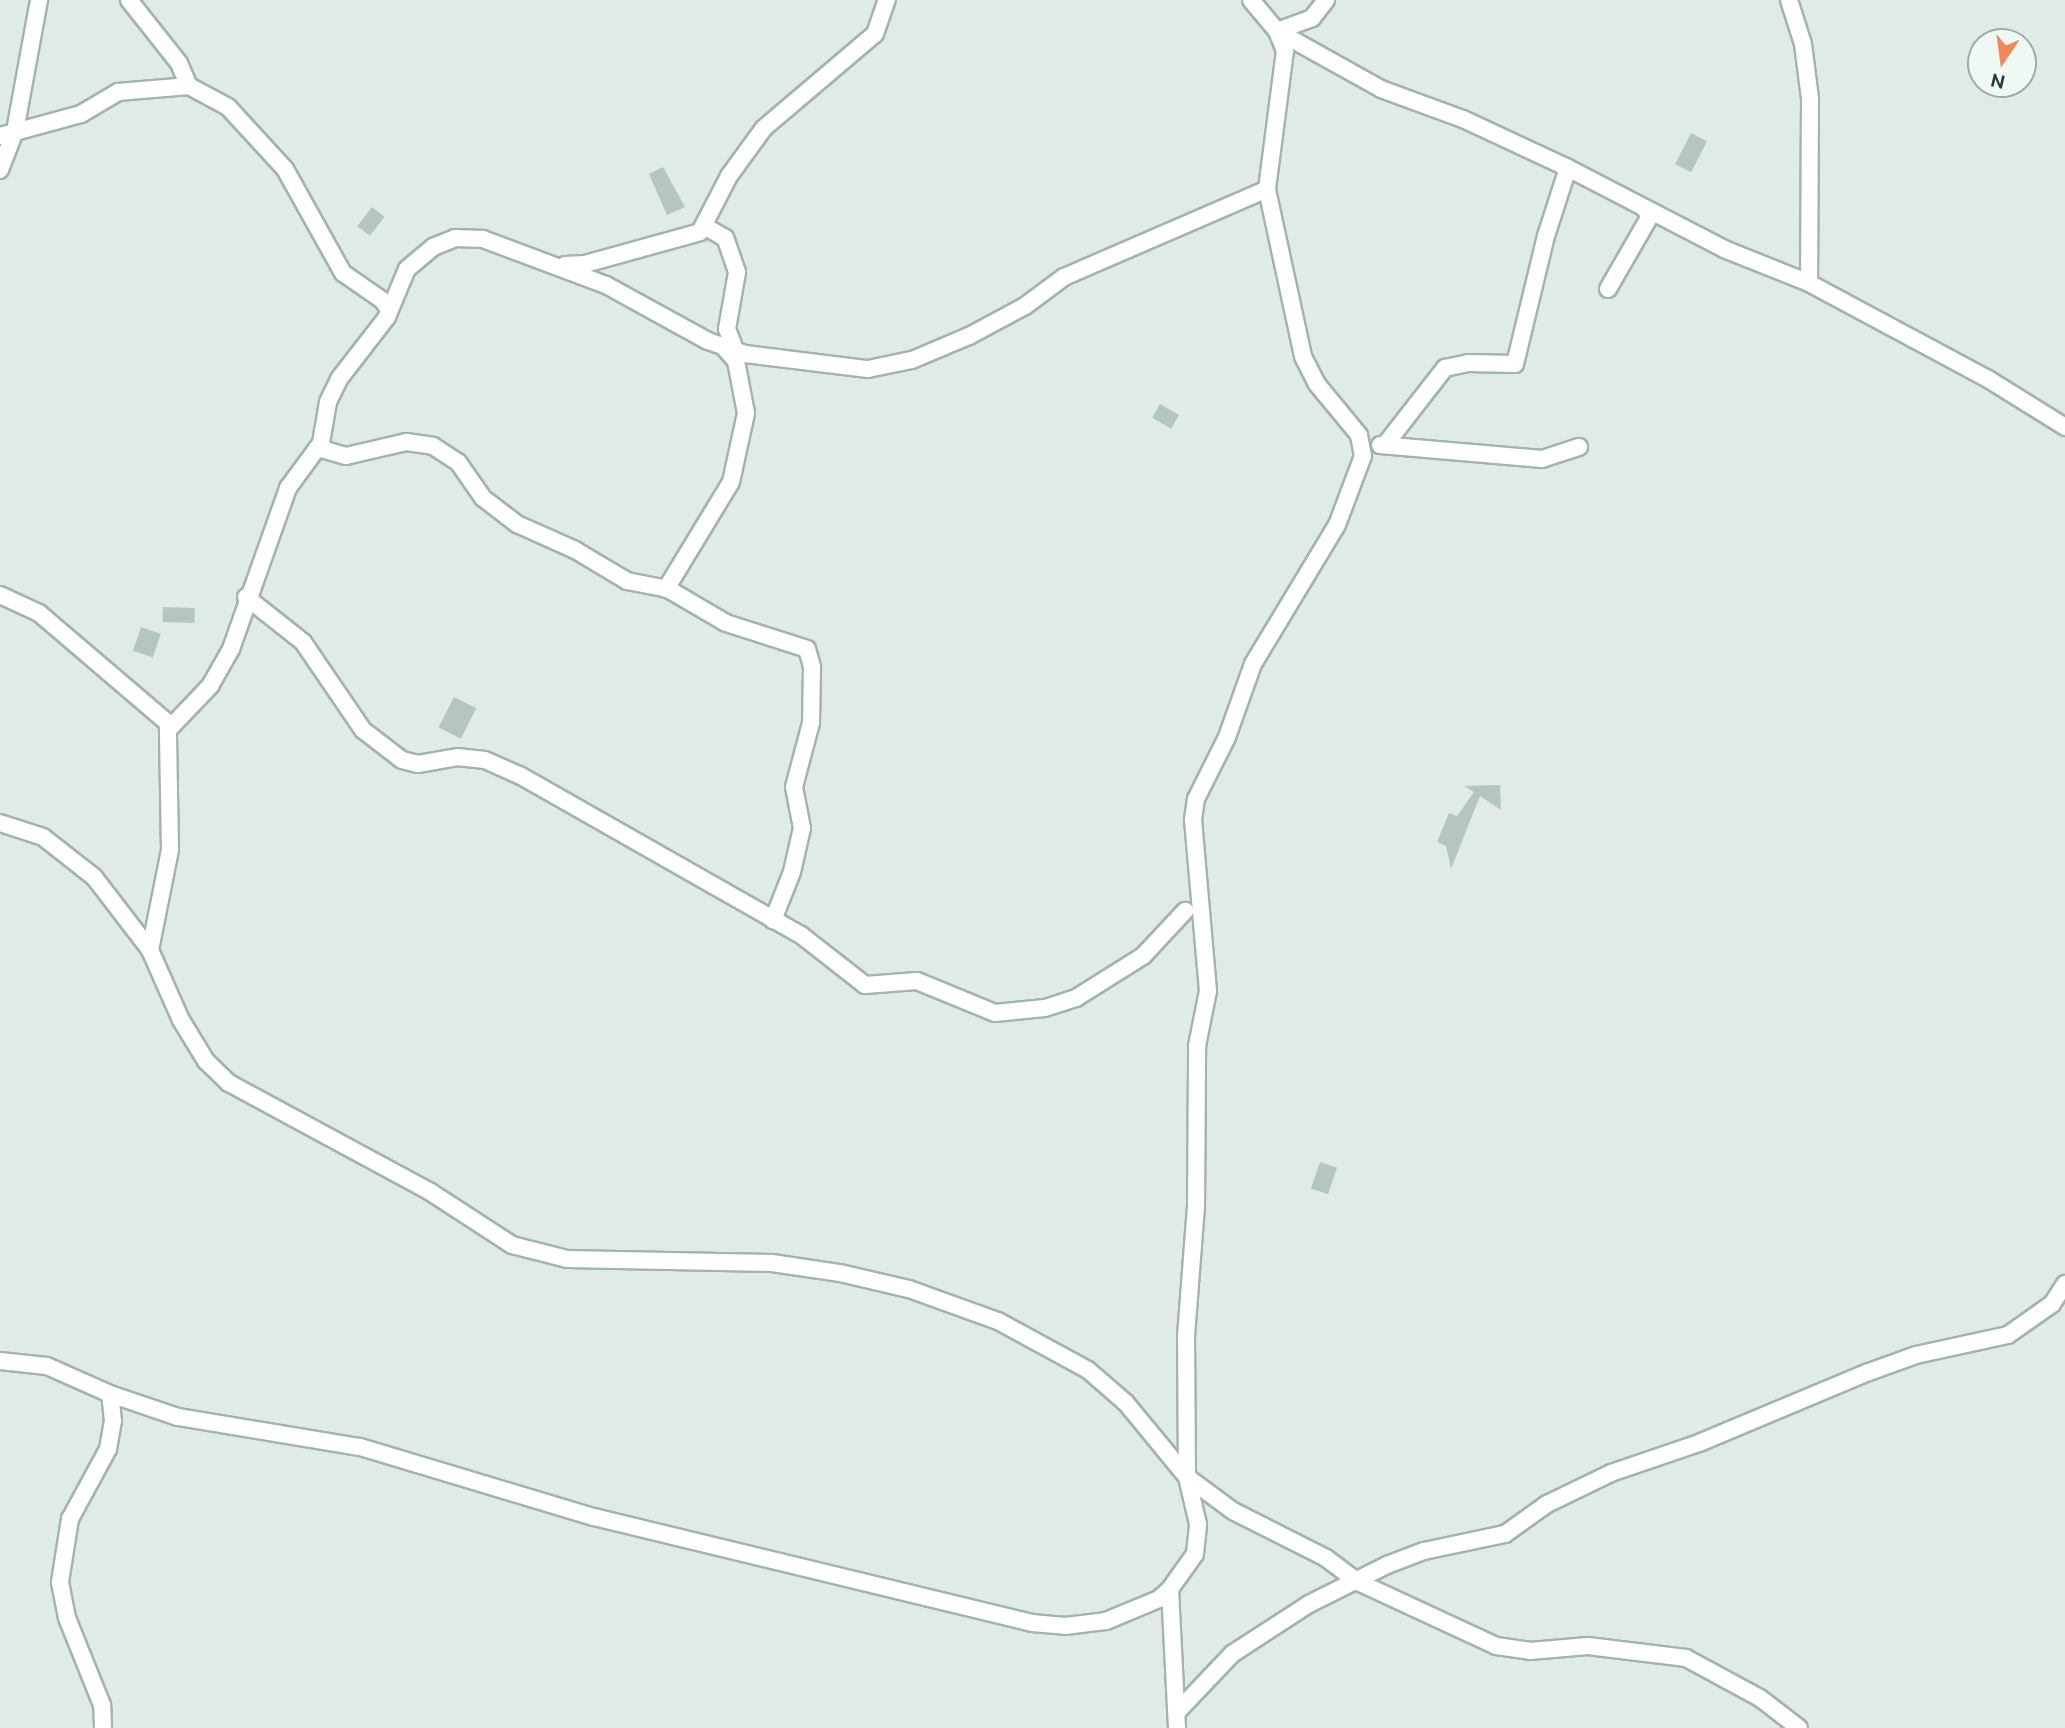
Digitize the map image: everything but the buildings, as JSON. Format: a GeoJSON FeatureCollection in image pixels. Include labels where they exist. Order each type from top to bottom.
{"type":"FeatureCollection","features":[{"type":"Feature","properties":{"kind":"street"},"geometry":{"type":"LineString","coordinates":[[0,170],[39,0]]}},
{"type":"Feature","properties":{"kind":"street"},"geometry":{"type":"LineString","coordinates":[[129,0],[179,63],[189,86]]}},
{"type":"Feature","properties":{"kind":"street"},"geometry":{"type":"LineString","coordinates":[[558,265],[586,264],[647,249],[683,239],[706,227],[729,176],[764,128],[875,34],[887,0]]}},
{"type":"Feature","properties":{"kind":"street"},"geometry":{"type":"LineString","coordinates":[[1251,0],[1278,31],[1381,89],[1463,119],[1568,168],[1724,249],[1809,284],[1988,379],[2065,427]]}},
{"type":"Feature","properties":{"kind":"street"},"geometry":{"type":"LineString","coordinates":[[1278,31],[1312,18],[1326,0]]}},
{"type":"Feature","properties":{"kind":"street"},"geometry":{"type":"LineString","coordinates":[[1789,0],[1803,44],[1810,99],[1809,284]]}},
{"type":"Feature","properties":{"kind":"street"},"geometry":{"type":"LineString","coordinates":[[0,1361],[47,1366],[110,1394],[209,1425],[360,1447],[594,1517],[1032,1623],[1065,1626],[1106,1621],[1159,1599],[1170,1589],[1195,1554],[1198,1524],[1187,1477],[1186,1324],[1196,1207],[1195,1068],[1208,991],[1193,820],[1196,799],[1227,737],[1253,664],[1337,526],[1358,474],[1363,446],[1350,421],[1317,384],[1303,356],[1267,189],[1285,51],[1278,31]]}},
{"type":"Feature","properties":{"kind":"street"},"geometry":{"type":"LineString","coordinates":[[8,134],[81,114],[118,92],[189,86],[228,107],[285,169],[343,273],[382,300],[389,309],[387,317]]}},
{"type":"Feature","properties":{"kind":"street"},"geometry":{"type":"LineString","coordinates":[[1385,445],[1446,368],[1468,363],[1515,364],[1546,236],[1568,168]]}},
{"type":"Feature","properties":{"kind":"street"},"geometry":{"type":"LineString","coordinates":[[150,950],[170,850],[170,726],[210,686],[223,666],[239,631],[246,597],[288,488],[318,448],[328,402],[339,379],[387,317],[407,269],[433,247],[455,238],[483,239],[558,265],[630,296],[724,347],[754,357],[836,368],[868,369],[912,360],[1013,312],[1064,277],[1267,189]]}},
{"type":"Feature","properties":{"kind":"street"},"geometry":{"type":"LineString","coordinates":[[1608,289],[1650,216],[1645,209]]}},
{"type":"Feature","properties":{"kind":"street"},"geometry":{"type":"LineString","coordinates":[[706,227],[725,238],[737,272],[727,329],[733,344],[724,347]]}},
{"type":"Feature","properties":{"kind":"street"},"geometry":{"type":"LineString","coordinates":[[666,589],[727,488],[736,464],[746,400],[736,361],[724,347]]}},
{"type":"Feature","properties":{"kind":"street"},"geometry":{"type":"LineString","coordinates":[[318,448],[346,456],[406,442],[433,446],[458,462],[483,498],[507,518],[576,550],[627,582],[666,589],[726,622],[794,641],[807,649],[812,660],[811,723],[794,787],[802,828],[792,872],[773,920]]}},
{"type":"Feature","properties":{"kind":"street"},"geometry":{"type":"LineString","coordinates":[[1363,446],[1385,445],[1542,459],[1579,447]]}},
{"type":"Feature","properties":{"kind":"street"},"geometry":{"type":"LineString","coordinates":[[0,595],[39,613],[170,726]]}},
{"type":"Feature","properties":{"kind":"street"},"geometry":{"type":"LineString","coordinates":[[246,597],[303,642],[363,730],[402,760],[418,764],[457,757],[485,760],[580,807],[821,947],[865,985],[917,981],[995,1013],[1020,1013],[1076,998],[1143,956],[1185,911]]}},
{"type":"Feature","properties":{"kind":"street"},"geometry":{"type":"LineString","coordinates":[[0,823],[43,837],[94,877],[150,950],[181,1020],[206,1061],[229,1083],[429,1191],[512,1245],[567,1259],[772,1263],[840,1273],[922,1294],[998,1321],[1088,1370],[1126,1403],[1187,1477],[1256,1526],[1326,1558],[1356,1581],[1496,1646],[1530,1651],[1588,1646],[1686,1658],[1760,1698],[1799,1728]]}},
{"type":"Feature","properties":{"kind":"street"},"geometry":{"type":"LineString","coordinates":[[1178,1711],[1232,1654],[1309,1604],[1356,1581],[1424,1551],[1505,1534],[1547,1504],[1611,1473],[1699,1443],[1870,1372],[1916,1355],[2008,1335],[2052,1304],[2065,1284]]}},
{"type":"Feature","properties":{"kind":"street"},"geometry":{"type":"LineString","coordinates":[[103,1728],[102,1704],[65,1611],[60,1582],[70,1519],[108,1449],[113,1421],[110,1394]]}},
{"type":"Feature","properties":{"kind":"street"},"geometry":{"type":"LineString","coordinates":[[1170,1589],[1177,1728]]}}]}
